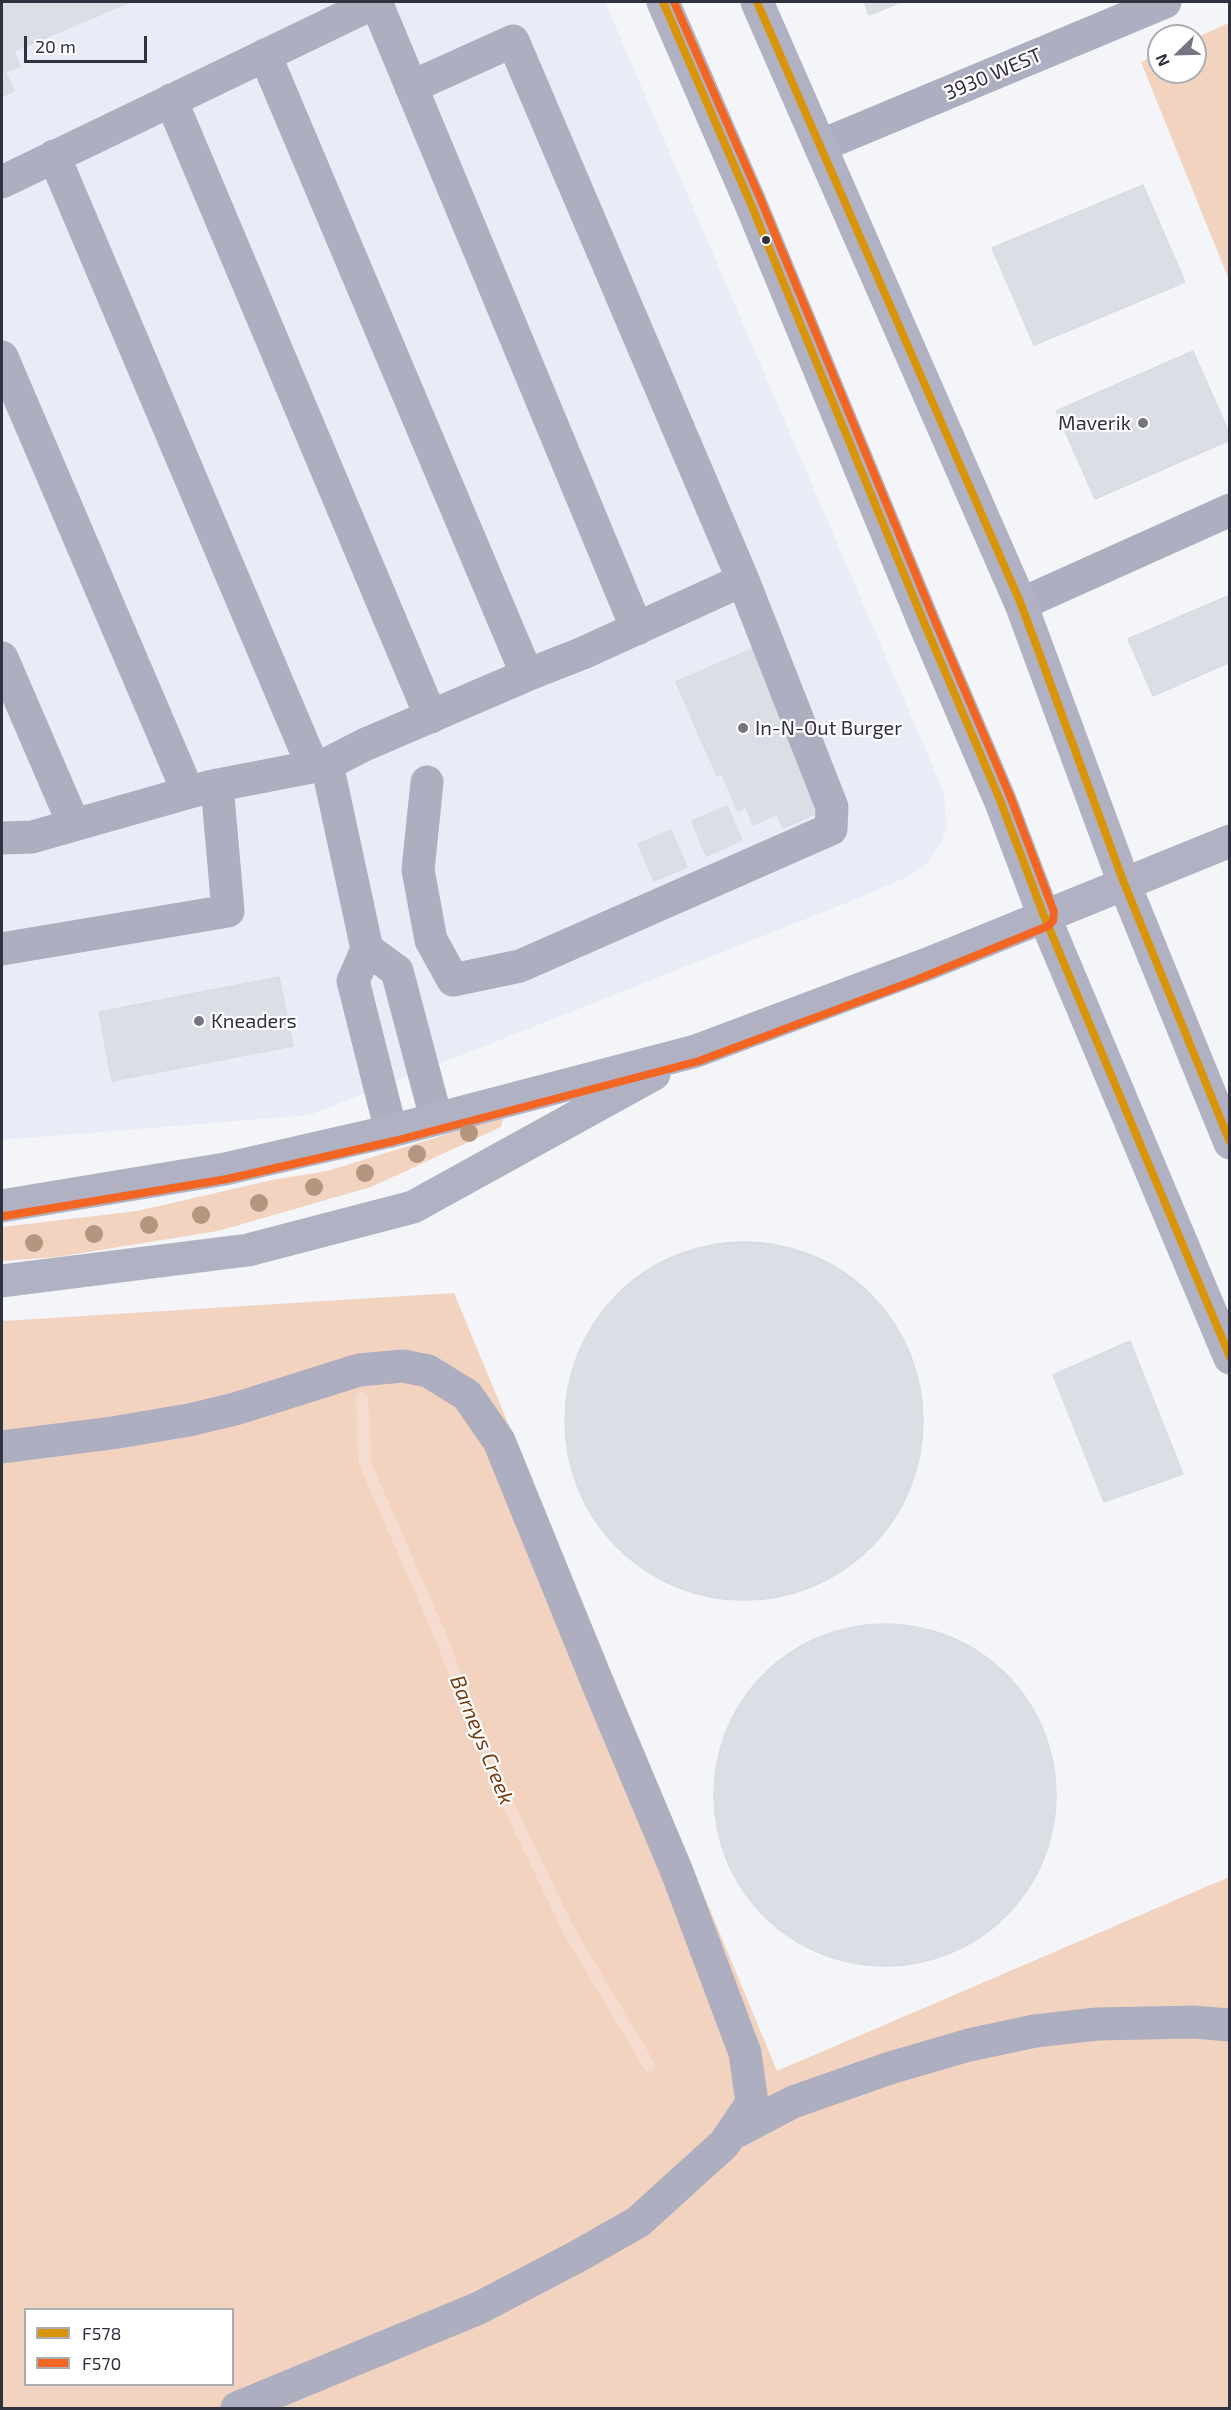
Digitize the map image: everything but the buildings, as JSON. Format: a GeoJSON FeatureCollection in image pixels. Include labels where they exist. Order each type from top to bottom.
{"type":"FeatureCollection","features":[{"type":"Feature","properties":{"kind":"main road"},"geometry":{"type":"LineString","coordinates":[[663,2],[750,202],[925,625],[997,792],[1044,916],[1230,1358]]}},
{"type":"Feature","properties":{"kind":"main road"},"geometry":{"type":"LineString","coordinates":[[758,2],[1021,604],[1124,884],[1230,1143]]}},
{"type":"Feature","properties":{"kind":"main road"},"geometry":{"type":"LineString","coordinates":[[2,1206],[225,1169],[391,1131],[696,1051],[912,970],[1230,841]]}},
{"type":"Feature","properties":{"kind":"main road"},"geometry":{"type":"LineString","coordinates":[[2,1281],[248,1250],[413,1207],[696,1051]]}},
{"type":"Feature","properties":{"kind":"street"},"geometry":{"type":"LineString","coordinates":[[2,182],[376,2],[637,629]]}},
{"type":"Feature","properties":{"kind":"street","name":"3930 WEST"},"geometry":{"type":"LineString","coordinates":[[820,146],[1165,2]]}},
{"type":"Feature","properties":{"kind":"street"},"geometry":{"type":"LineString","coordinates":[[411,87],[513,41],[743,580],[831,807],[831,829],[520,966],[453,980],[431,940],[418,870],[427,782]]}},
{"type":"Feature","properties":{"kind":"street"},"geometry":{"type":"LineString","coordinates":[[265,55],[528,675]]}},
{"type":"Feature","properties":{"kind":"street"},"geometry":{"type":"LineString","coordinates":[[171,100],[431,717]]}},
{"type":"Feature","properties":{"kind":"street"},"geometry":{"type":"LineString","coordinates":[[54,156],[320,766],[367,949],[353,981],[391,1131]]}},
{"type":"Feature","properties":{"kind":"street"},"geometry":{"type":"LineString","coordinates":[[2,357],[203,789],[228,911],[2,949]]}},
{"type":"Feature","properties":{"kind":"street"},"geometry":{"type":"LineString","coordinates":[[1021,604],[1230,510]]}},
{"type":"Feature","properties":{"kind":"street"},"geometry":{"type":"LineString","coordinates":[[2,838],[32,837],[203,789],[320,766],[583,653],[743,580]]}},
{"type":"Feature","properties":{"kind":"street"},"geometry":{"type":"LineString","coordinates":[[2,658],[74,825]]}},
{"type":"Feature","properties":{"kind":"street"},"geometry":{"type":"LineString","coordinates":[[367,949],[397,971],[436,1119]]}},
{"type":"Feature","properties":{"kind":"street"},"geometry":{"type":"LineString","coordinates":[[2,1447],[112,1433],[189,1420],[235,1409],[359,1370],[404,1366],[428,1371],[467,1395],[499,1441],[677,1872],[745,2053],[752,2103],[724,2144],[638,2222],[479,2308],[237,2409]]}},
{"type":"Feature","properties":{"kind":"street"},"geometry":{"type":"LineString","coordinates":[[730,2135],[793,2102],[890,2068],[969,2044],[1035,2031],[1096,2024],[1193,2022],[1230,2025]]}},
{"type":"Feature","properties":{"kind":"shaded area"},"geometry":{"type":"Polygon","coordinates":[[[2,2],[605,2],[943,790],[947,826],[942,841],[927,863],[909,876],[859,898],[310,1115],[2,1140],[2,2]]]}},
{"type":"Feature","properties":{"kind":"shaded area"},"geometry":{"type":"Polygon","coordinates":[[[1229,23],[1229,280],[1150,84],[1207,84],[1207,33],[1229,23]]]}},
{"type":"Feature","properties":{"kind":"shaded area"},"geometry":{"type":"Polygon","coordinates":[[[1147,59],[1147,77],[1141,62],[1147,59]]]}},
{"type":"Feature","properties":{"kind":"shaded area"},"geometry":{"type":"Polygon","coordinates":[[[494,1116],[503,1118],[501,1127],[371,1187],[218,1231],[57,1257],[2,1261],[2,1227],[137,1211],[272,1180],[327,1171],[441,1136],[494,1116]]]}},
{"type":"Feature","properties":{"kind":"shaded area"},"geometry":{"type":"Polygon","coordinates":[[[454,1293],[777,2071],[1229,1877],[1229,2408],[2,2408],[2,1321],[454,1293]]]}},
{"type":"Feature","properties":{"kind":"waterway","name":"Barneys Creek"},"geometry":{"type":"LineString","coordinates":[[362,1398],[365,1463],[440,1635],[494,1775],[569,1931],[649,2065]]}},
{"type":"Feature","properties":{"kind":"transit line","name":"F578"},"geometry":{"type":"LineString","coordinates":[[663,2],[750,202],[1000,800],[1044,916],[1230,1357]]}},
{"type":"Feature","properties":{"kind":"transit line","name":"F570"},"geometry":{"type":"LineString","coordinates":[[4,1216],[227,1179],[394,1141],[699,1061],[916,980],[1048,926],[1053,921],[1054,912],[1010,796],[760,198],[674,2]]}},
{"type":"Feature","properties":{"kind":"transit line","name":"F578"},"geometry":{"type":"LineString","coordinates":[[757,2],[1021,604],[1124,883],[1230,1142]]}},
{"type":"Feature","properties":{"kind":"place","name":"Maverik"},"geometry":{"type":"Point","coordinates":[1143,423]}},
{"type":"Feature","properties":{"kind":"place","name":"In-N-Out Burger"},"geometry":{"type":"Point","coordinates":[743,728]}},
{"type":"Feature","properties":{"kind":"place","name":"Kneaders"},"geometry":{"type":"Point","coordinates":[199,1021]}}]}
